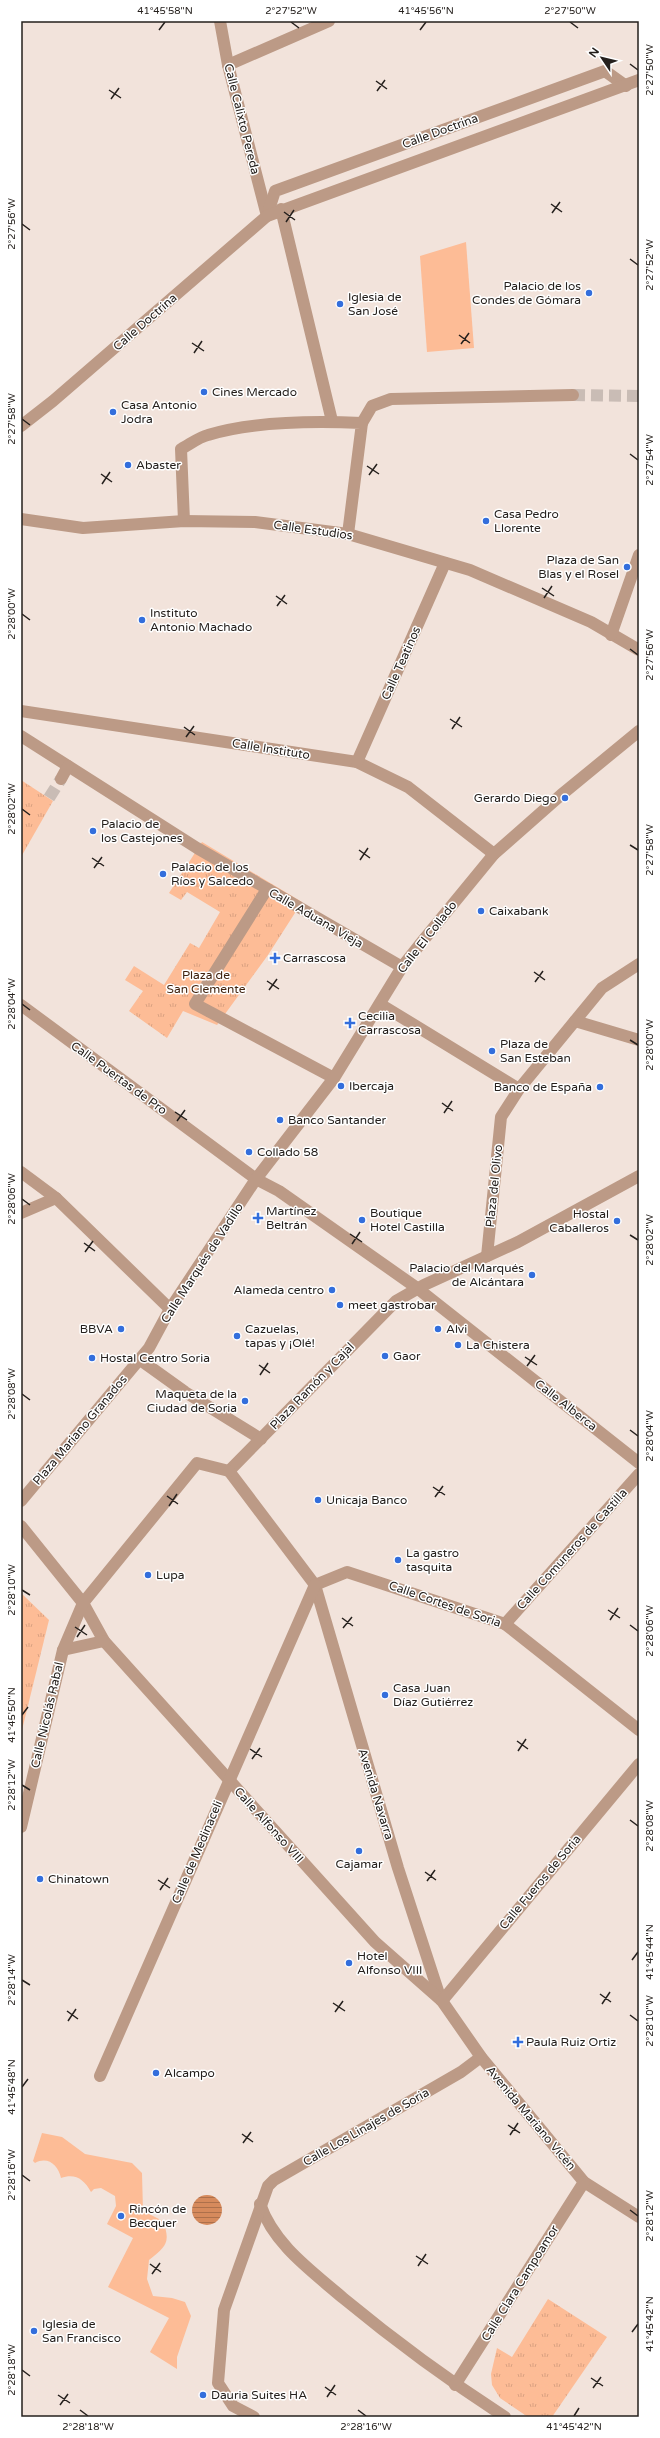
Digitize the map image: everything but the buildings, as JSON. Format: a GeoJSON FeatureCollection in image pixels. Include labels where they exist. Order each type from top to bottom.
{"type":"FeatureCollection","features":[{"type":"Feature","properties":{"kind":"street","name":"Calle Calixto Pereda"},"geometry":{"type":"LineString","coordinates":[[220,21],[228,65],[267,216]]}},
{"type":"Feature","properties":{"kind":"street"},"geometry":{"type":"LineString","coordinates":[[228,65],[330,21]]}},
{"type":"Feature","properties":{"kind":"street","name":"Calle Doctrina"},"geometry":{"type":"LineString","coordinates":[[267,216],[275,191],[605,71],[626,86]]}},
{"type":"Feature","properties":{"kind":"street","name":"Calle Doctrina"},"geometry":{"type":"LineString","coordinates":[[21,426],[267,216],[281,209],[626,86],[639,80]]}},
{"type":"Feature","properties":{"kind":"street"},"geometry":{"type":"LineString","coordinates":[[281,209],[332,421]]}},
{"type":"Feature","properties":{"kind":"street"},"geometry":{"type":"LineString","coordinates":[[348,534],[362,423],[372,406],[391,399],[573,395]]}},
{"type":"Feature","properties":{"kind":"street"},"geometry":{"type":"LineString","coordinates":[[184,521],[181,450],[207,435],[255,426],[332,421],[362,423]]}},
{"type":"Feature","properties":{"kind":"street","name":"Calle Estudios"},"geometry":{"type":"LineString","coordinates":[[21,519],[83,528],[184,521],[255,522],[348,534],[470,570],[591,622],[611,635]]}},
{"type":"Feature","properties":{"kind":"street"},"geometry":{"type":"LineString","coordinates":[[639,555],[611,635],[639,650]]}},
{"type":"Feature","properties":{"kind":"street","name":"Calle Teatinos"},"geometry":{"type":"LineString","coordinates":[[357,762],[445,563]]}},
{"type":"Feature","properties":{"kind":"street","name":"Calle Instituto"},"geometry":{"type":"LineString","coordinates":[[21,711],[357,762],[408,787],[494,854]]}},
{"type":"Feature","properties":{"kind":"street","name":"Calle El Collado"},"geometry":{"type":"LineString","coordinates":[[256,1179],[334,1078],[402,967],[494,854],[561,795],[639,731]]}},
{"type":"Feature","properties":{"kind":"street","name":"Calle Aduana Vieja"},"geometry":{"type":"LineString","coordinates":[[21,736],[197,848],[402,967]]}},
{"type":"Feature","properties":{"kind":"street"},"geometry":{"type":"LineString","coordinates":[[61,779],[68,766]]}},
{"type":"Feature","properties":{"kind":"street"},"geometry":{"type":"LineString","coordinates":[[267,889],[195,1004],[334,1078]]}},
{"type":"Feature","properties":{"kind":"street"},"geometry":{"type":"LineString","coordinates":[[380,1004],[519,1089],[602,988],[639,964]]}},
{"type":"Feature","properties":{"kind":"street","name":"Calle Puertas de Pro"},"geometry":{"type":"LineString","coordinates":[[21,1005],[256,1179],[279,1191],[417,1288]]}},
{"type":"Feature","properties":{"kind":"street"},"geometry":{"type":"LineString","coordinates":[[575,1021],[639,1040]]}},
{"type":"Feature","properties":{"kind":"street","name":"Plaza del Olivo"},"geometry":{"type":"LineString","coordinates":[[487,1256],[501,1117],[519,1089]]}},
{"type":"Feature","properties":{"kind":"street"},"geometry":{"type":"LineString","coordinates":[[21,1172],[56,1198],[170,1309]]}},
{"type":"Feature","properties":{"kind":"street","name":"Plaza Ramón y Cajal"},"geometry":{"type":"LineString","coordinates":[[229,1471],[396,1301],[417,1288],[518,1242],[639,1176]]}},
{"type":"Feature","properties":{"kind":"street","name":"Calle Marqués de Vadillo"},"geometry":{"type":"LineString","coordinates":[[149,1348],[170,1309],[256,1179]]}},
{"type":"Feature","properties":{"kind":"street"},"geometry":{"type":"LineString","coordinates":[[21,1213],[56,1198]]}},
{"type":"Feature","properties":{"kind":"street","name":"Calle Alberca"},"geometry":{"type":"LineString","coordinates":[[417,1288],[639,1463]]}},
{"type":"Feature","properties":{"kind":"street","name":"Plaza Mariano Granados"},"geometry":{"type":"LineString","coordinates":[[21,1501],[149,1348]]}},
{"type":"Feature","properties":{"kind":"street"},"geometry":{"type":"LineString","coordinates":[[139,1359],[185,1392],[260,1439]]}},
{"type":"Feature","properties":{"kind":"street"},"geometry":{"type":"LineString","coordinates":[[62,1650],[83,1603],[197,1463],[229,1471],[314,1585]]}},
{"type":"Feature","properties":{"kind":"street","name":"Calle Comuneros de Castilla"},"geometry":{"type":"LineString","coordinates":[[505,1624],[639,1474]]}},
{"type":"Feature","properties":{"kind":"street"},"geometry":{"type":"LineString","coordinates":[[21,1526],[83,1603]]}},
{"type":"Feature","properties":{"kind":"street","name":"Calle Cortes de Soria"},"geometry":{"type":"LineString","coordinates":[[314,1585],[347,1572],[505,1624],[639,1730]]}},
{"type":"Feature","properties":{"kind":"street","name":"Calle de Medinaceli"},"geometry":{"type":"LineString","coordinates":[[100,2076],[314,1585]]}},
{"type":"Feature","properties":{"kind":"street","name":"Avenida Navarra"},"geometry":{"type":"LineString","coordinates":[[314,1585],[398,1868],[442,2001]]}},
{"type":"Feature","properties":{"kind":"street","name":"Calle Alfonso VIII"},"geometry":{"type":"LineString","coordinates":[[83,1603],[104,1641],[228,1780],[375,1942],[442,2001]]}},
{"type":"Feature","properties":{"kind":"street"},"geometry":{"type":"LineString","coordinates":[[62,1650],[104,1641]]}},
{"type":"Feature","properties":{"kind":"street","name":"Calle Nicolás Rabal"},"geometry":{"type":"LineString","coordinates":[[21,1827],[62,1650]]}},
{"type":"Feature","properties":{"kind":"street","name":"Calle Fueros de Soria"},"geometry":{"type":"LineString","coordinates":[[442,2001],[639,1764]]}},
{"type":"Feature","properties":{"kind":"street","name":"Avenida Mariano Vicén"},"geometry":{"type":"LineString","coordinates":[[442,2001],[481,2057],[584,2182],[639,2217]]}},
{"type":"Feature","properties":{"kind":"street","name":"Calle Los Linajes de Soria"},"geometry":{"type":"LineString","coordinates":[[254,2417],[233,2406],[218,2383],[224,2310],[264,2192],[274,2180],[461,2072],[481,2057]]}},
{"type":"Feature","properties":{"kind":"street","name":"Calle Clara Campoamor"},"geometry":{"type":"LineString","coordinates":[[455,2385],[584,2182]]}},
{"type":"Feature","properties":{"kind":"street"},"geometry":{"type":"LineString","coordinates":[[260,2204],[274,2231],[306,2267],[391,2338],[455,2385],[505,2417]]}},
{"type":"Feature","properties":{"kind":"green space"},"geometry":{"type":"Polygon","coordinates":[[[466,242],[474,348],[427,352],[420,256],[466,242]]]}},
{"type":"Feature","properties":{"kind":"green space"},"geometry":{"type":"Polygon","coordinates":[[[21,780],[53,801],[21,857],[21,780]]]}},
{"type":"Feature","properties":{"kind":"green space","name":"Plaza de San Clemente"},"geometry":{"type":"Polygon","coordinates":[[[202,842],[302,902],[268,955],[217,1025],[183,1011],[167,1038],[129,1011],[143,991],[125,980],[134,966],[164,985],[190,943],[199,948],[220,912],[187,892],[181,900],[169,893],[202,842]]]}},
{"type":"Feature","properties":{"kind":"green space"},"geometry":{"type":"Polygon","coordinates":[[[21,1593],[49,1620],[21,1734],[21,1593]]]}},
{"type":"Feature","properties":{"kind":"green space"},"geometry":{"type":"Polygon","coordinates":[[[42,2133],[62,2137],[85,2154],[132,2163],[142,2173],[143,2211],[163,2221],[167,2234],[167,2239],[163,2247],[149,2260],[147,2279],[153,2296],[172,2298],[185,2302],[191,2316],[177,2357],[177,2369],[150,2352],[169,2318],[108,2287],[133,2238],[107,2224],[116,2206],[115,2196],[101,2188],[94,2189],[91,2192],[79,2178],[71,2176],[61,2178],[58,2169],[48,2161],[40,2161],[35,2163],[33,2161],[42,2133]]]}},
{"type":"Feature","properties":{"kind":"green space"},"geometry":{"type":"Polygon","coordinates":[[[548,2299],[607,2337],[552,2417],[528,2417],[500,2398],[492,2385],[491,2374],[497,2348],[512,2357],[548,2299]]]}},
{"type":"Feature","properties":{"kind":"shaded area"},"geometry":{"type":"Polygon","coordinates":[[[207,2195],[218,2199],[222,2210],[218,2221],[207,2225],[196,2221],[192,2210],[196,2199],[207,2195]]]}},
{"type":"Feature","properties":{"kind":"tunnel"},"geometry":{"type":"LineString","coordinates":[[573,395],[639,396]]}},
{"type":"Feature","properties":{"kind":"tunnel"},"geometry":{"type":"LineString","coordinates":[[49,798],[61,779]]}},
{"type":"Feature","properties":{"kind":"place","name":"Palacio de los Condes de Gómara"},"geometry":{"type":"Point","coordinates":[589,293]}},
{"type":"Feature","properties":{"kind":"place","name":"Iglesia de San José"},"geometry":{"type":"Point","coordinates":[340,304]}},
{"type":"Feature","properties":{"kind":"place","name":"Cines Mercado"},"geometry":{"type":"Point","coordinates":[204,392]}},
{"type":"Feature","properties":{"kind":"place","name":"Casa Antonio Jodra"},"geometry":{"type":"Point","coordinates":[113,412]}},
{"type":"Feature","properties":{"kind":"place","name":"Abaster"},"geometry":{"type":"Point","coordinates":[128,465]}},
{"type":"Feature","properties":{"kind":"place","name":"Casa Pedro Llorente"},"geometry":{"type":"Point","coordinates":[486,521]}},
{"type":"Feature","properties":{"kind":"place","name":"Plaza de San Blas y el Rosel"},"geometry":{"type":"Point","coordinates":[627,567]}},
{"type":"Feature","properties":{"kind":"place","name":"Instituto Antonio Machado"},"geometry":{"type":"Point","coordinates":[142,620]}},
{"type":"Feature","properties":{"kind":"place","name":"Gerardo Diego"},"geometry":{"type":"Point","coordinates":[565,798]}},
{"type":"Feature","properties":{"kind":"place","name":"Palacio de los Castejones"},"geometry":{"type":"Point","coordinates":[93,831]}},
{"type":"Feature","properties":{"kind":"place","name":"Palacio de los Ríos y Salcedo"},"geometry":{"type":"Point","coordinates":[163,874]}},
{"type":"Feature","properties":{"kind":"place","name":"Caixabank"},"geometry":{"type":"Point","coordinates":[481,911]}},
{"type":"Feature","properties":{"kind":"place","name":"Carrascosa"},"geometry":{"type":"Point","coordinates":[275,958]}},
{"type":"Feature","properties":{"kind":"place","name":"Cecilia Carrascosa"},"geometry":{"type":"Point","coordinates":[350,1023]}},
{"type":"Feature","properties":{"kind":"place","name":"Plaza de San Esteban"},"geometry":{"type":"Point","coordinates":[492,1051]}},
{"type":"Feature","properties":{"kind":"place","name":"Ibercaja"},"geometry":{"type":"Point","coordinates":[341,1086]}},
{"type":"Feature","properties":{"kind":"place","name":"Banco de España"},"geometry":{"type":"Point","coordinates":[600,1087]}},
{"type":"Feature","properties":{"kind":"place","name":"Banco Santander"},"geometry":{"type":"Point","coordinates":[280,1120]}},
{"type":"Feature","properties":{"kind":"place","name":"Collado 58"},"geometry":{"type":"Point","coordinates":[249,1152]}},
{"type":"Feature","properties":{"kind":"place","name":"Martínez Beltrán"},"geometry":{"type":"Point","coordinates":[258,1218]}},
{"type":"Feature","properties":{"kind":"place","name":"Boutique Hotel Castilla"},"geometry":{"type":"Point","coordinates":[362,1220]}},
{"type":"Feature","properties":{"kind":"place","name":"Hostal Caballeros"},"geometry":{"type":"Point","coordinates":[617,1221]}},
{"type":"Feature","properties":{"kind":"place","name":"Palacio del Marqués de Alcántara"},"geometry":{"type":"Point","coordinates":[532,1275]}},
{"type":"Feature","properties":{"kind":"place","name":"Alameda centro"},"geometry":{"type":"Point","coordinates":[332,1290]}},
{"type":"Feature","properties":{"kind":"place","name":"meet gastrobar"},"geometry":{"type":"Point","coordinates":[340,1305]}},
{"type":"Feature","properties":{"kind":"place","name":"BBVA"},"geometry":{"type":"Point","coordinates":[121,1329]}},
{"type":"Feature","properties":{"kind":"place","name":"Alvi"},"geometry":{"type":"Point","coordinates":[438,1329]}},
{"type":"Feature","properties":{"kind":"place","name":"Cazuelas, tapas y ¡Olé!"},"geometry":{"type":"Point","coordinates":[237,1336]}},
{"type":"Feature","properties":{"kind":"place","name":"La Chistera"},"geometry":{"type":"Point","coordinates":[458,1345]}},
{"type":"Feature","properties":{"kind":"place","name":"Gaor"},"geometry":{"type":"Point","coordinates":[385,1356]}},
{"type":"Feature","properties":{"kind":"place","name":"Hostal Centro Soria"},"geometry":{"type":"Point","coordinates":[92,1358]}},
{"type":"Feature","properties":{"kind":"place","name":"Maqueta de la Ciudad de Soria"},"geometry":{"type":"Point","coordinates":[245,1401]}},
{"type":"Feature","properties":{"kind":"place","name":"Unicaja Banco"},"geometry":{"type":"Point","coordinates":[318,1500]}},
{"type":"Feature","properties":{"kind":"place","name":"La gastro tasquita"},"geometry":{"type":"Point","coordinates":[398,1560]}},
{"type":"Feature","properties":{"kind":"place","name":"Lupa"},"geometry":{"type":"Point","coordinates":[148,1575]}},
{"type":"Feature","properties":{"kind":"place","name":"Casa Juan Díaz Gutiérrez"},"geometry":{"type":"Point","coordinates":[385,1695]}},
{"type":"Feature","properties":{"kind":"place","name":"Cajamar"},"geometry":{"type":"Point","coordinates":[359,1851]}},
{"type":"Feature","properties":{"kind":"place","name":"Chinatown"},"geometry":{"type":"Point","coordinates":[40,1879]}},
{"type":"Feature","properties":{"kind":"place","name":"Hotel Alfonso VIII"},"geometry":{"type":"Point","coordinates":[349,1963]}},
{"type":"Feature","properties":{"kind":"place","name":"Paula Ruiz Ortiz"},"geometry":{"type":"Point","coordinates":[518,2042]}},
{"type":"Feature","properties":{"kind":"place","name":"Alcampo"},"geometry":{"type":"Point","coordinates":[156,2073]}},
{"type":"Feature","properties":{"kind":"place","name":"Rincón de Becquer"},"geometry":{"type":"Point","coordinates":[121,2216]}},
{"type":"Feature","properties":{"kind":"place","name":"Iglesia de San Francisco"},"geometry":{"type":"Point","coordinates":[34,2331]}},
{"type":"Feature","properties":{"kind":"place","name":"Dauria Suites HA"},"geometry":{"type":"Point","coordinates":[203,2395]}}]}
